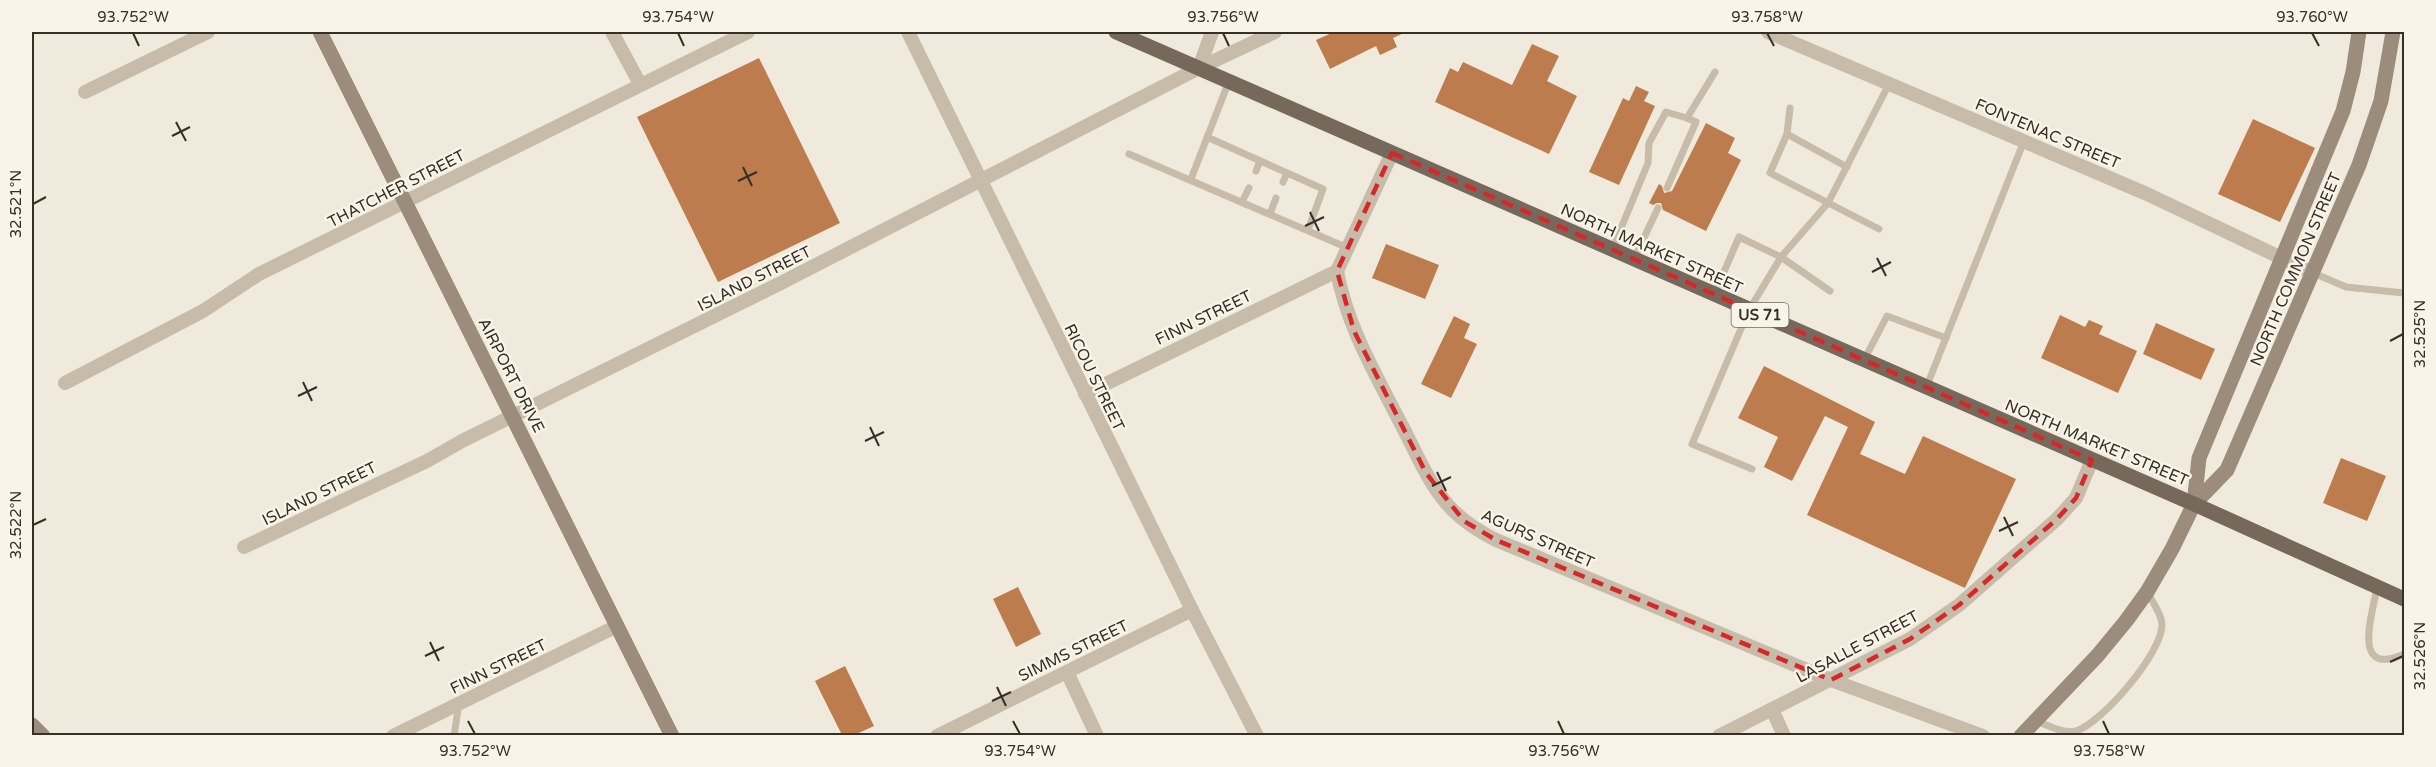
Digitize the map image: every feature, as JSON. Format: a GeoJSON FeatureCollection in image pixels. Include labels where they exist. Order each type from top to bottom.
{"type":"FeatureCollection","features":[{"type":"Feature","properties":{"kind":"main road","name":"AIRPORT DRIVE"},"geometry":{"type":"LineString","coordinates":[[320,32],[672,735]]}},
{"type":"Feature","properties":{"kind":"main road","name":"NORTH MARKET STREET"},"geometry":{"type":"LineString","coordinates":[[1116,32],[2404,598]]}},
{"type":"Feature","properties":{"kind":"main road","name":"NORTH COMMON STREET"},"geometry":{"type":"LineString","coordinates":[[2194,504],[2199,458],[2343,111],[2353,72],[2359,32]]}},
{"type":"Feature","properties":{"kind":"main road","name":"NORTH COMMON STREET"},"geometry":{"type":"LineString","coordinates":[[2021,735],[2098,655],[2147,592],[2194,504],[2227,470],[2359,165],[2381,101],[2393,32]]}},
{"type":"Feature","properties":{"kind":"main road"},"geometry":{"type":"LineString","coordinates":[[32,725],[43,735]]}},
{"type":"Feature","properties":{"kind":"street"},"geometry":{"type":"LineString","coordinates":[[85,92],[208,32]]}},
{"type":"Feature","properties":{"kind":"street"},"geometry":{"type":"LineString","coordinates":[[612,32],[640,84]]}},
{"type":"Feature","properties":{"kind":"street","name":"THATCHER STREET"},"geometry":{"type":"LineString","coordinates":[[64,383],[203,311],[259,274],[748,32]]}},
{"type":"Feature","properties":{"kind":"street","name":"RICOU STREET"},"geometry":{"type":"LineString","coordinates":[[908,32],[1192,610],[1257,735]]}},
{"type":"Feature","properties":{"kind":"street"},"geometry":{"type":"LineString","coordinates":[[1199,68],[1212,32]]}},
{"type":"Feature","properties":{"kind":"street","name":"ISLAND STREET"},"geometry":{"type":"LineString","coordinates":[[244,547],[427,461],[512,416],[982,182],[1199,68],[1275,32]]}},
{"type":"Feature","properties":{"kind":"street","name":"FONTENAC STREET"},"geometry":{"type":"LineString","coordinates":[[1768,32],[2147,194],[2311,272]]}},
{"type":"Feature","properties":{"kind":"street"},"geometry":{"type":"LineString","coordinates":[[1337,271],[1392,153]]}},
{"type":"Feature","properties":{"kind":"street","name":"FINN STREET"},"geometry":{"type":"LineString","coordinates":[[1085,394],[1337,271]]}},
{"type":"Feature","properties":{"kind":"street","name":"AGURS STREET"},"geometry":{"type":"LineString","coordinates":[[1337,271],[1354,332],[1426,473],[1449,505],[1464,521],[1496,540],[1831,680],[1983,735]]}},
{"type":"Feature","properties":{"kind":"street","name":"LASALLE STREET"},"geometry":{"type":"LineString","coordinates":[[1719,735],[1910,639],[1959,605],[2057,519],[2076,498],[2092,460]]}},
{"type":"Feature","properties":{"kind":"street","name":"SIMMS STREET"},"geometry":{"type":"LineString","coordinates":[[937,735],[1192,610]]}},
{"type":"Feature","properties":{"kind":"street","name":"FINN STREET"},"geometry":{"type":"LineString","coordinates":[[393,735],[617,626]]}},
{"type":"Feature","properties":{"kind":"street"},"geometry":{"type":"LineString","coordinates":[[1067,672],[1097,735]]}},
{"type":"Feature","properties":{"kind":"street"},"geometry":{"type":"LineString","coordinates":[[1772,709],[1784,735]]}},
{"type":"Feature","properties":{"kind":"lane"},"geometry":{"type":"LineString","coordinates":[[1687,118],[1714,72]]}},
{"type":"Feature","properties":{"kind":"lane"},"geometry":{"type":"LineString","coordinates":[[1191,179],[1229,81]]}},
{"type":"Feature","properties":{"kind":"lane"},"geometry":{"type":"LineString","coordinates":[[1752,469],[1692,444],[1749,310],[1781,257],[1828,203],[1889,84]]}},
{"type":"Feature","properties":{"kind":"lane"},"geometry":{"type":"LineString","coordinates":[[1790,108],[1787,134],[1770,173],[1880,229]]}},
{"type":"Feature","properties":{"kind":"lane"},"geometry":{"type":"LineString","coordinates":[[1612,250],[1648,163],[1649,142],[1666,112],[1696,122],[1667,188]]}},
{"type":"Feature","properties":{"kind":"lane"},"geometry":{"type":"LineString","coordinates":[[1787,134],[1847,166]]}},
{"type":"Feature","properties":{"kind":"lane"},"geometry":{"type":"LineString","coordinates":[[1207,137],[1323,189],[1308,230]]}},
{"type":"Feature","properties":{"kind":"lane"},"geometry":{"type":"LineString","coordinates":[[1926,388],[2024,141]]}},
{"type":"Feature","properties":{"kind":"lane"},"geometry":{"type":"LineString","coordinates":[[1129,154],[1348,248]]}},
{"type":"Feature","properties":{"kind":"lane"},"geometry":{"type":"LineString","coordinates":[[1256,171],[1260,161]]}},
{"type":"Feature","properties":{"kind":"lane"},"geometry":{"type":"LineString","coordinates":[[1283,182],[1287,173]]}},
{"type":"Feature","properties":{"kind":"lane"},"geometry":{"type":"LineString","coordinates":[[1242,202],[1249,188]]}},
{"type":"Feature","properties":{"kind":"lane"},"geometry":{"type":"LineString","coordinates":[[1270,214],[1276,198]]}},
{"type":"Feature","properties":{"kind":"lane"},"geometry":{"type":"LineString","coordinates":[[1634,260],[1658,208]]}},
{"type":"Feature","properties":{"kind":"lane"},"geometry":{"type":"LineString","coordinates":[[1713,295],[1739,237],[1781,257],[1830,291]]}},
{"type":"Feature","properties":{"kind":"lane"},"geometry":{"type":"LineString","coordinates":[[2311,272],[2346,287],[2404,293]]}},
{"type":"Feature","properties":{"kind":"lane"},"geometry":{"type":"LineString","coordinates":[[1864,360],[1887,316],[1946,338]]}},
{"type":"Feature","properties":{"kind":"lane"},"geometry":{"type":"LineString","coordinates":[[2378,586],[2367,642],[2371,651],[2379,658],[2391,660],[2404,654]]}},
{"type":"Feature","properties":{"kind":"lane"},"geometry":{"type":"LineString","coordinates":[[2035,720],[2065,732],[2078,730],[2112,704],[2134,679],[2154,651],[2162,632],[2162,622],[2147,592]]}},
{"type":"Feature","properties":{"kind":"lane"},"geometry":{"type":"LineString","coordinates":[[453,735],[459,703]]}},
{"type":"Feature","properties":{"kind":"highlighted area"},"geometry":{"type":"Polygon","coordinates":[[[1392,153],[2092,460],[2076,498],[2057,519],[1959,605],[1910,639],[1831,680],[1496,540],[1464,521],[1426,473],[1354,331],[1337,271],[1392,153]]]}},
{"type":"Feature","properties":{"kind":"building"},"geometry":{"type":"Polygon","coordinates":[[[1334,32],[1406,32],[1393,38],[1397,47],[1380,55],[1376,46],[1330,69],[1316,40],[1334,32]]]}},
{"type":"Feature","properties":{"kind":"building"},"geometry":{"type":"Polygon","coordinates":[[[1532,44],[1559,56],[1547,81],[1577,96],[1549,154],[1435,102],[1450,68],[1458,72],[1463,62],[1512,85],[1532,44]]]}},
{"type":"Feature","properties":{"kind":"building"},"geometry":{"type":"Polygon","coordinates":[[[759,58],[840,223],[718,282],[637,117],[759,58]]]}},
{"type":"Feature","properties":{"kind":"building"},"geometry":{"type":"Polygon","coordinates":[[[1636,86],[1649,92],[1644,101],[1655,106],[1619,185],[1589,172],[1623,98],[1629,101],[1636,86]]]}},
{"type":"Feature","properties":{"kind":"building"},"geometry":{"type":"Polygon","coordinates":[[[2253,119],[2315,148],[2280,222],[2218,194],[2253,119]]]}},
{"type":"Feature","properties":{"kind":"building"},"geometry":{"type":"Polygon","coordinates":[[[1706,123],[1735,138],[1728,153],[1741,160],[1706,231],[1663,210],[1661,203],[1653,205],[1649,203],[1659,184],[1664,193],[1672,191],[1706,123]]]}},
{"type":"Feature","properties":{"kind":"building"},"geometry":{"type":"Polygon","coordinates":[[[1386,244],[1439,265],[1425,299],[1372,278],[1386,244]]]}},
{"type":"Feature","properties":{"kind":"building"},"geometry":{"type":"Polygon","coordinates":[[[2060,315],[2085,327],[2089,320],[2103,326],[2099,334],[2137,351],[2118,393],[2041,358],[2060,315]]]}},
{"type":"Feature","properties":{"kind":"building"},"geometry":{"type":"Polygon","coordinates":[[[1454,316],[1470,324],[1464,338],[1477,344],[1451,398],[1421,384],[1454,316]]]}},
{"type":"Feature","properties":{"kind":"building"},"geometry":{"type":"Polygon","coordinates":[[[2156,323],[2215,349],[2201,380],[2143,354],[2156,323]]]}},
{"type":"Feature","properties":{"kind":"building"},"geometry":{"type":"Polygon","coordinates":[[[1764,366],[1875,422],[1860,454],[1905,474],[1923,436],[2016,479],[1965,588],[1807,515],[1848,427],[1825,416],[1792,481],[1764,467],[1778,437],[1738,418],[1764,366]]]}},
{"type":"Feature","properties":{"kind":"building"},"geometry":{"type":"Polygon","coordinates":[[[2341,458],[2386,476],[2367,521],[2323,503],[2341,458]]]}},
{"type":"Feature","properties":{"kind":"building"},"geometry":{"type":"Polygon","coordinates":[[[1018,587],[1041,634],[1016,647],[993,599],[1018,587]]]}},
{"type":"Feature","properties":{"kind":"building"},"geometry":{"type":"Polygon","coordinates":[[[845,666],[874,726],[854,735],[842,735],[815,681],[845,666]]]}}]}
